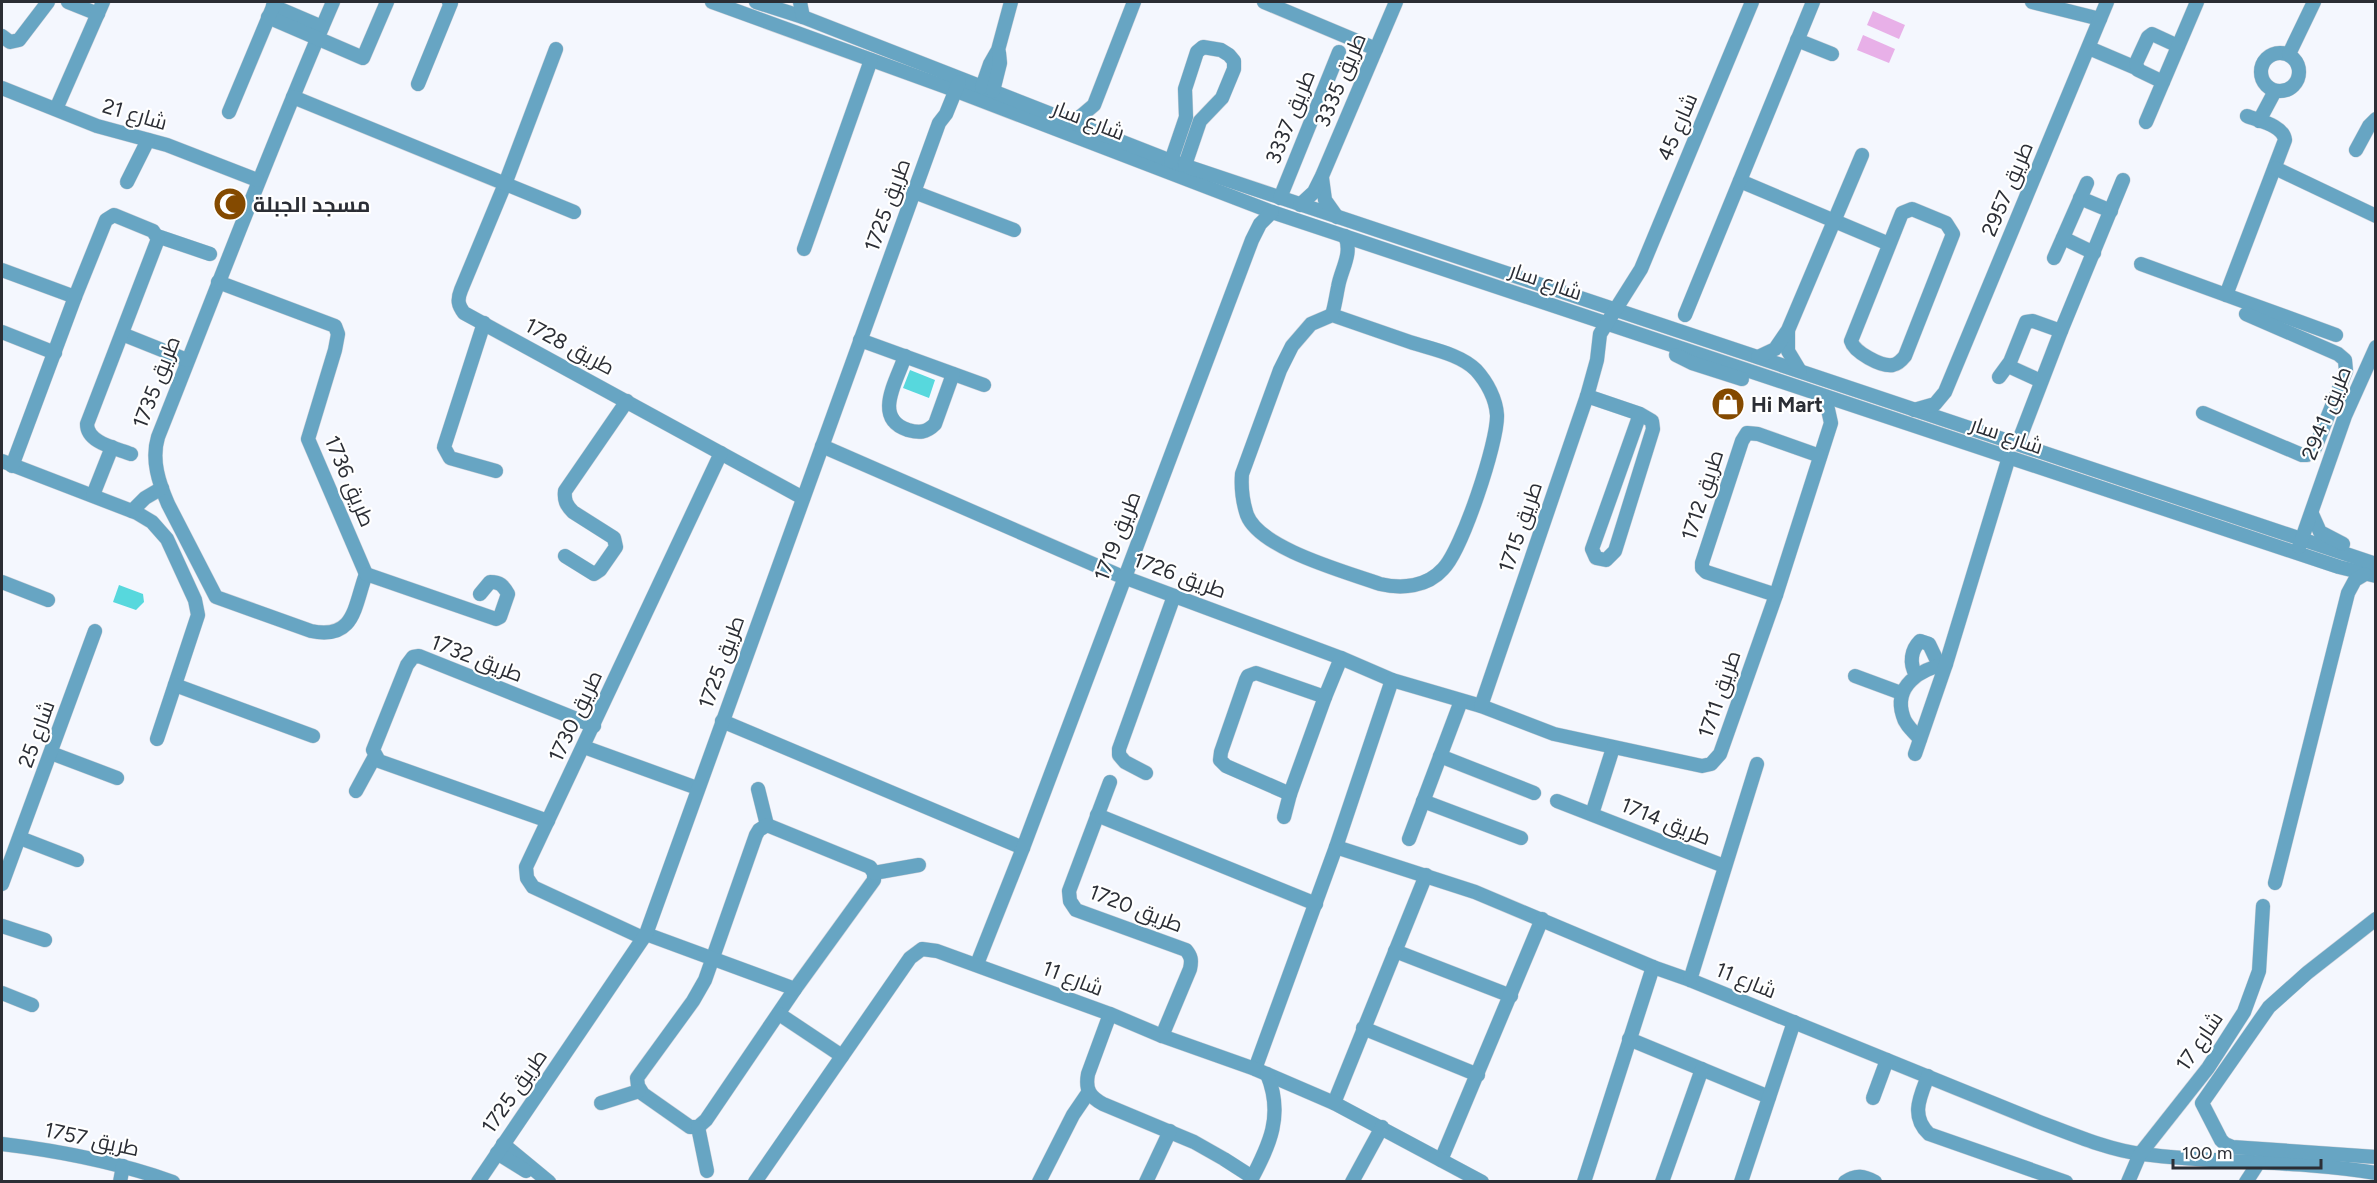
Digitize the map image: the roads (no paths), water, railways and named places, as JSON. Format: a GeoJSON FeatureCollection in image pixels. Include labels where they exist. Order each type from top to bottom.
{"type":"FeatureCollection","features":[{"type":"Feature","properties":{"kind":"street"},"geometry":{"type":"LineString","coordinates":[[2,36],[10,42],[19,40],[48,2]]}},
{"type":"Feature","properties":{"kind":"street"},"geometry":{"type":"LineString","coordinates":[[56,109],[101,8],[68,2]]}},
{"type":"Feature","properties":{"kind":"street","name":"طريق 1735"},"geometry":{"type":"LineString","coordinates":[[333,2],[258,180],[154,449],[162,488],[168,504],[216,597],[327,634],[339,631],[348,623],[366,574]]}},
{"type":"Feature","properties":{"kind":"street"},"geometry":{"type":"LineString","coordinates":[[229,112],[272,8],[320,32],[363,58],[387,2]]}},
{"type":"Feature","properties":{"kind":"street"},"geometry":{"type":"LineString","coordinates":[[418,84],[451,3],[449,2]]}},
{"type":"Feature","properties":{"kind":"street","name":"شارع سار"},"geometry":{"type":"LineString","coordinates":[[712,2],[871,60],[953,83],[988,89],[1178,163],[1299,205],[2376,564]]}},
{"type":"Feature","properties":{"kind":"street","name":"شارع سار"},"geometry":{"type":"LineString","coordinates":[[756,2],[774,4],[953,83],[1272,212],[2339,567],[2370,575]]}},
{"type":"Feature","properties":{"kind":"street"},"geometry":{"type":"LineString","coordinates":[[800,2],[803,18]]}},
{"type":"Feature","properties":{"kind":"street"},"geometry":{"type":"LineString","coordinates":[[988,89],[990,64],[998,50],[1011,2]]}},
{"type":"Feature","properties":{"kind":"street"},"geometry":{"type":"LineString","coordinates":[[1070,122],[1094,105],[1134,2]]}},
{"type":"Feature","properties":{"kind":"street"},"geometry":{"type":"LineString","coordinates":[[1264,2],[1376,49]]}},
{"type":"Feature","properties":{"kind":"street","name":"طريق 3335"},"geometry":{"type":"LineString","coordinates":[[1299,205],[1314,192],[1322,176],[1396,2]]}},
{"type":"Feature","properties":{"kind":"street","name":"شارع 45"},"geometry":{"type":"LineString","coordinates":[[1612,326],[1641,269],[1752,2]]}},
{"type":"Feature","properties":{"kind":"street"},"geometry":{"type":"LineString","coordinates":[[1685,315],[1813,2]]}},
{"type":"Feature","properties":{"kind":"street"},"geometry":{"type":"LineString","coordinates":[[2032,2],[2100,19]]}},
{"type":"Feature","properties":{"kind":"street","name":"طريق 2957"},"geometry":{"type":"LineString","coordinates":[[1945,392],[2107,2]]}},
{"type":"Feature","properties":{"kind":"street"},"geometry":{"type":"LineString","coordinates":[[2146,122],[2197,2]]}},
{"type":"Feature","properties":{"kind":"street"},"geometry":{"type":"LineString","coordinates":[[2289,54],[2314,2]]}},
{"type":"Feature","properties":{"kind":"street"},"geometry":{"type":"LineString","coordinates":[[2136,68],[2136,63],[2150,35],[2154,34],[2178,46]]}},
{"type":"Feature","properties":{"kind":"street"},"geometry":{"type":"LineString","coordinates":[[1797,40],[1832,54]]}},
{"type":"Feature","properties":{"kind":"street"},"geometry":{"type":"LineString","coordinates":[[1203,46],[1221,50],[1234,61],[1234,69],[1222,98],[1200,121],[1178,163],[1186,117],[1185,89],[1197,52],[1203,46]]}},
{"type":"Feature","properties":{"kind":"street"},"geometry":{"type":"LineString","coordinates":[[2088,48],[2163,82]]}},
{"type":"Feature","properties":{"kind":"street","name":"طريق 1728"},"geometry":{"type":"LineString","coordinates":[[556,49],[505,184],[458,298],[459,306],[464,314],[803,498]]}},
{"type":"Feature","properties":{"kind":"street","name":"طريق 3337"},"geometry":{"type":"LineString","coordinates":[[1280,198],[1339,52]]}},
{"type":"Feature","properties":{"kind":"street"},"geometry":{"type":"LineString","coordinates":[[2274,53],[2289,54],[2297,63],[2298,80],[2286,91],[2275,91],[2263,83],[2260,69],[2263,62],[2274,53]]}},
{"type":"Feature","properties":{"kind":"street"},"geometry":{"type":"LineString","coordinates":[[804,249],[871,60]]}},
{"type":"Feature","properties":{"kind":"street","name":"طريق 1725"},"geometry":{"type":"LineString","coordinates":[[478,1182],[644,936],[953,83]]}},
{"type":"Feature","properties":{"kind":"street","name":"شارع 21"},"geometry":{"type":"LineString","coordinates":[[2,88],[103,128],[167,145],[258,180]]}},
{"type":"Feature","properties":{"kind":"street"},"geometry":{"type":"LineString","coordinates":[[2226,295],[2285,140],[2280,129],[2253,118],[2275,91]]}},
{"type":"Feature","properties":{"kind":"street"},"geometry":{"type":"LineString","coordinates":[[293,97],[574,212]]}},
{"type":"Feature","properties":{"kind":"street"},"geometry":{"type":"LineString","coordinates":[[1094,105],[1101,134]]}},
{"type":"Feature","properties":{"kind":"street"},"geometry":{"type":"LineString","coordinates":[[2356,150],[2369,126],[2376,119]]}},
{"type":"Feature","properties":{"kind":"street"},"geometry":{"type":"LineString","coordinates":[[127,182],[148,140]]}},
{"type":"Feature","properties":{"kind":"street"},"geometry":{"type":"LineString","coordinates":[[1758,357],[1775,350],[1788,330],[1862,155]]}},
{"type":"Feature","properties":{"kind":"street"},"geometry":{"type":"LineString","coordinates":[[2275,168],[2376,216]]}},
{"type":"Feature","properties":{"kind":"street"},"geometry":{"type":"LineString","coordinates":[[1322,176],[1325,200],[1337,217]]}},
{"type":"Feature","properties":{"kind":"street"},"geometry":{"type":"LineString","coordinates":[[2018,443],[2123,180]]}},
{"type":"Feature","properties":{"kind":"street"},"geometry":{"type":"LineString","coordinates":[[1740,181],[1889,244]]}},
{"type":"Feature","properties":{"kind":"street"},"geometry":{"type":"LineString","coordinates":[[2054,258],[2087,183]]}},
{"type":"Feature","properties":{"kind":"street"},"geometry":{"type":"LineString","coordinates":[[914,192],[1014,230]]}},
{"type":"Feature","properties":{"kind":"street"},"geometry":{"type":"LineString","coordinates":[[2080,198],[2111,211]]}},
{"type":"Feature","properties":{"kind":"street","name":"طريق 1719"},"geometry":{"type":"LineString","coordinates":[[1247,203],[1252,222],[1252,240]]}},
{"type":"Feature","properties":{"kind":"street"},"geometry":{"type":"LineString","coordinates":[[1911,209],[1946,223],[1953,234],[1905,357],[1900,362],[1888,365],[1857,352],[1851,342],[1889,244],[1902,213],[1911,209]]}},
{"type":"Feature","properties":{"kind":"street","name":"طريق 1719"},"geometry":{"type":"LineString","coordinates":[[977,964],[1023,848],[1252,240],[1260,224],[1272,212]]}},
{"type":"Feature","properties":{"kind":"street"},"geometry":{"type":"LineString","coordinates":[[131,454],[112,447],[91,436],[87,431],[87,424],[158,242],[153,231],[117,215],[108,218],[75,297],[55,353],[7,464],[132,511],[146,518],[167,539],[198,610],[198,621],[157,739]]}},
{"type":"Feature","properties":{"kind":"street"},"geometry":{"type":"LineString","coordinates":[[157,236],[210,254]]}},
{"type":"Feature","properties":{"kind":"street"},"geometry":{"type":"LineString","coordinates":[[1332,315],[1348,252],[1345,236]]}},
{"type":"Feature","properties":{"kind":"street"},"geometry":{"type":"LineString","coordinates":[[2062,238],[2094,253]]}},
{"type":"Feature","properties":{"kind":"street"},"geometry":{"type":"LineString","coordinates":[[1337,299],[1346,288],[1357,255],[1369,244]]}},
{"type":"Feature","properties":{"kind":"street"},"geometry":{"type":"LineString","coordinates":[[2141,264],[2336,335]]}},
{"type":"Feature","properties":{"kind":"street"},"geometry":{"type":"LineString","coordinates":[[2,270],[75,297]]}},
{"type":"Feature","properties":{"kind":"street","name":"طريق 1736"},"geometry":{"type":"LineString","coordinates":[[218,282],[335,326],[338,334],[335,350],[308,439],[366,574]]}},
{"type":"Feature","properties":{"kind":"street"},"geometry":{"type":"LineString","coordinates":[[2203,413],[2307,455],[2314,448],[2331,409],[2346,371],[2345,360],[2338,354],[2246,314]]}},
{"type":"Feature","properties":{"kind":"street"},"geometry":{"type":"LineString","coordinates":[[1332,315],[1464,361],[1483,379],[1495,403],[1496,424],[1492,447],[1457,546],[1444,568],[1426,581],[1411,586],[1394,587],[1380,584],[1282,549],[1258,529],[1247,515],[1242,492],[1242,474],[1280,370],[1292,346],[1304,330],[1318,320],[1332,315]]}},
{"type":"Feature","properties":{"kind":"street"},"geometry":{"type":"LineString","coordinates":[[1999,377],[2008,366],[2028,321],[2061,331]]}},
{"type":"Feature","properties":{"kind":"street"},"geometry":{"type":"LineString","coordinates":[[484,323],[444,447],[450,458],[496,471]]}},
{"type":"Feature","properties":{"kind":"street","name":"طريق 1715"},"geometry":{"type":"LineString","coordinates":[[1481,706],[1587,396],[1597,360],[1612,326]]}},
{"type":"Feature","properties":{"kind":"street"},"geometry":{"type":"LineString","coordinates":[[1788,330],[1788,351],[1800,371]]}},
{"type":"Feature","properties":{"kind":"street"},"geometry":{"type":"LineString","coordinates":[[2,332],[55,353]]}},
{"type":"Feature","properties":{"kind":"street"},"geometry":{"type":"LineString","coordinates":[[122,334],[187,360]]}},
{"type":"Feature","properties":{"kind":"street"},"geometry":{"type":"LineString","coordinates":[[1651,339],[1692,363],[1873,420],[1890,418]]}},
{"type":"Feature","properties":{"kind":"street"},"geometry":{"type":"LineString","coordinates":[[860,340],[984,385]]}},
{"type":"Feature","properties":{"kind":"street","name":"طريق 2941"},"geometry":{"type":"LineString","coordinates":[[2292,551],[2312,514],[2316,495],[2345,416],[2376,347]]}},
{"type":"Feature","properties":{"kind":"street"},"geometry":{"type":"LineString","coordinates":[[905,356],[888,408],[890,417],[904,428],[922,432],[934,424],[953,374]]}},
{"type":"Feature","properties":{"kind":"street"},"geometry":{"type":"LineString","coordinates":[[2008,366],[2041,381]]}},
{"type":"Feature","properties":{"kind":"street"},"geometry":{"type":"LineString","coordinates":[[1914,410],[1935,404],[1945,392]]}},
{"type":"Feature","properties":{"kind":"street"},"geometry":{"type":"LineString","coordinates":[[1945,392],[1947,407],[1960,425]]}},
{"type":"Feature","properties":{"kind":"street"},"geometry":{"type":"LineString","coordinates":[[1587,396],[1640,414],[1652,421],[1653,429],[1614,551],[1606,560],[1596,558],[1592,549],[1640,414]]}},
{"type":"Feature","properties":{"kind":"street"},"geometry":{"type":"LineString","coordinates":[[565,556],[594,574],[600,570],[616,547],[614,538],[573,512],[564,499],[565,491],[627,401]]}},
{"type":"Feature","properties":{"kind":"street"},"geometry":{"type":"LineString","coordinates":[[1827,405],[1831,423],[1848,412]]}},
{"type":"Feature","properties":{"kind":"street"},"geometry":{"type":"LineString","coordinates":[[2331,409],[2345,416]]}},
{"type":"Feature","properties":{"kind":"street","name":"طريق 1711"},"geometry":{"type":"LineString","coordinates":[[1392,680],[1481,706],[1554,734],[1702,766],[1711,764],[1717,760],[1776,595],[1831,423]]}},
{"type":"Feature","properties":{"kind":"street","name":"طريق 1712"},"geometry":{"type":"LineString","coordinates":[[1776,595],[1706,572],[1702,568],[1702,563],[1742,441],[1747,433],[1820,456]]}},
{"type":"Feature","properties":{"kind":"street","name":"طريق 1726"},"geometry":{"type":"LineString","coordinates":[[822,446],[1124,577],[1341,658],[1392,680]]}},
{"type":"Feature","properties":{"kind":"street"},"geometry":{"type":"LineString","coordinates":[[93,495],[112,447]]}},
{"type":"Feature","properties":{"kind":"street","name":"طريق 1730"},"geometry":{"type":"LineString","coordinates":[[721,453],[526,867],[527,878],[533,887],[644,936],[795,989]]}},
{"type":"Feature","properties":{"kind":"street"},"geometry":{"type":"LineString","coordinates":[[1915,754],[2009,457]]}},
{"type":"Feature","properties":{"kind":"street"},"geometry":{"type":"LineString","coordinates":[[132,511],[145,498],[162,488]]}},
{"type":"Feature","properties":{"kind":"street","name":"طريق 2941"},"geometry":{"type":"LineString","coordinates":[[2298,537],[2304,511],[2316,495]]}},
{"type":"Feature","properties":{"kind":"street"},"geometry":{"type":"LineString","coordinates":[[146,518],[168,504]]}},
{"type":"Feature","properties":{"kind":"street"},"geometry":{"type":"LineString","coordinates":[[2312,514],[2316,526],[2325,536],[2376,558]]}},
{"type":"Feature","properties":{"kind":"street"},"geometry":{"type":"LineString","coordinates":[[2339,567],[2346,581],[2348,593]]}},
{"type":"Feature","properties":{"kind":"street"},"geometry":{"type":"LineString","coordinates":[[366,574],[496,619],[500,617],[508,594],[504,587],[498,582],[490,582],[480,594]]}},
{"type":"Feature","properties":{"kind":"street"},"geometry":{"type":"LineString","coordinates":[[2275,883],[2348,593],[2355,580],[2370,575]]}},
{"type":"Feature","properties":{"kind":"street"},"geometry":{"type":"LineString","coordinates":[[2,582],[48,600]]}},
{"type":"Feature","properties":{"kind":"street"},"geometry":{"type":"LineString","coordinates":[[1146,772],[1125,762],[1119,755],[1119,749],[1174,596]]}},
{"type":"Feature","properties":{"kind":"street","name":"شارع 25"},"geometry":{"type":"LineString","coordinates":[[2,884],[95,631]]}},
{"type":"Feature","properties":{"kind":"street"},"geometry":{"type":"LineString","coordinates":[[1916,675],[1912,669],[1911,659],[1913,650],[1920,640],[1929,644],[1942,664]]}},
{"type":"Feature","properties":{"kind":"street","name":"طريق 1732"},"geometry":{"type":"LineString","coordinates":[[356,791],[375,756],[375,743],[409,660],[418,656],[594,726]]}},
{"type":"Feature","properties":{"kind":"street"},"geometry":{"type":"LineString","coordinates":[[1284,817],[1290,794],[1341,658]]}},
{"type":"Feature","properties":{"kind":"street"},"geometry":{"type":"LineString","coordinates":[[1920,739],[1903,717],[1901,693],[1905,685],[1916,675],[1942,664]]}},
{"type":"Feature","properties":{"kind":"street"},"geometry":{"type":"LineString","coordinates":[[1290,794],[1226,766],[1220,760],[1246,680],[1248,676],[1256,673],[1325,697]]}},
{"type":"Feature","properties":{"kind":"street"},"geometry":{"type":"LineString","coordinates":[[1855,676],[1901,693]]}},
{"type":"Feature","properties":{"kind":"street"},"geometry":{"type":"LineString","coordinates":[[1110,1014],[1088,1074],[1086,1084],[1088,1093],[1103,1104],[1170,1131],[1217,1154],[1251,1179],[1274,1131],[1276,1101],[1261,1072],[1392,680]]}},
{"type":"Feature","properties":{"kind":"street"},"geometry":{"type":"LineString","coordinates":[[175,685],[313,736]]}},
{"type":"Feature","properties":{"kind":"street"},"geometry":{"type":"LineString","coordinates":[[1410,839],[1461,700]]}},
{"type":"Feature","properties":{"kind":"street"},"geometry":{"type":"LineString","coordinates":[[722,721],[1023,848]]}},
{"type":"Feature","properties":{"kind":"street"},"geometry":{"type":"LineString","coordinates":[[584,747],[697,788]]}},
{"type":"Feature","properties":{"kind":"street","name":"طريق 1714"},"geometry":{"type":"LineString","coordinates":[[1592,814],[1613,748]]}},
{"type":"Feature","properties":{"kind":"street"},"geometry":{"type":"LineString","coordinates":[[51,753],[117,778]]}},
{"type":"Feature","properties":{"kind":"street"},"geometry":{"type":"LineString","coordinates":[[375,756],[379,762],[548,821]]}},
{"type":"Feature","properties":{"kind":"street"},"geometry":{"type":"LineString","coordinates":[[1440,756],[1534,793]]}},
{"type":"Feature","properties":{"kind":"street","name":"طريق 1714"},"geometry":{"type":"LineString","coordinates":[[1690,980],[1757,764]]}},
{"type":"Feature","properties":{"kind":"street","name":"طريق 1720"},"geometry":{"type":"LineString","coordinates":[[1110,782],[1069,891],[1070,902],[1076,910],[1186,950],[1190,955],[1192,962],[1190,969],[1162,1036]]}},
{"type":"Feature","properties":{"kind":"street"},"geometry":{"type":"LineString","coordinates":[[758,789],[767,825]]}},
{"type":"Feature","properties":{"kind":"street"},"geometry":{"type":"LineString","coordinates":[[1424,801],[1521,838]]}},
{"type":"Feature","properties":{"kind":"street","name":"طريق 1714"},"geometry":{"type":"LineString","coordinates":[[1557,801],[1725,866]]}},
{"type":"Feature","properties":{"kind":"street"},"geometry":{"type":"LineString","coordinates":[[1097,815],[1316,904]]}},
{"type":"Feature","properties":{"kind":"street"},"geometry":{"type":"LineString","coordinates":[[767,825],[870,867],[874,873],[874,880],[795,989],[706,1120],[698,1127],[690,1127],[639,1091],[637,1078],[700,991],[756,835],[767,825]]}},
{"type":"Feature","properties":{"kind":"street"},"geometry":{"type":"LineString","coordinates":[[20,838],[77,860]]}},
{"type":"Feature","properties":{"kind":"street","name":"شارع 11"},"geometry":{"type":"LineString","coordinates":[[1336,847],[1475,892],[1653,967],[2062,1130],[2140,1154],[2259,1162],[2370,1176]]}},
{"type":"Feature","properties":{"kind":"street"},"geometry":{"type":"LineString","coordinates":[[874,873],[919,865]]}},
{"type":"Feature","properties":{"kind":"street"},"geometry":{"type":"LineString","coordinates":[[1334,1103],[1426,875]]}},
{"type":"Feature","properties":{"kind":"street"},"geometry":{"type":"LineString","coordinates":[[2376,904],[2375,920],[2307,973],[2269,1007],[2202,1103],[2221,1140],[2232,1147],[2376,1157]]}},
{"type":"Feature","properties":{"kind":"street","name":"شارع 17"},"geometry":{"type":"LineString","coordinates":[[2128,1182],[2140,1154],[2208,1068],[2244,1012],[2259,971],[2263,906]]}},
{"type":"Feature","properties":{"kind":"street"},"geometry":{"type":"LineString","coordinates":[[1441,1160],[1542,919]]}},
{"type":"Feature","properties":{"kind":"street"},"geometry":{"type":"LineString","coordinates":[[2,927],[45,940]]}},
{"type":"Feature","properties":{"kind":"street","name":"شارع 11"},"geometry":{"type":"LineString","coordinates":[[755,1182],[915,952],[930,949],[977,964],[1261,1072],[1334,1103],[1482,1182]]}},
{"type":"Feature","properties":{"kind":"street"},"geometry":{"type":"LineString","coordinates":[[1395,951],[1511,996]]}},
{"type":"Feature","properties":{"kind":"street"},"geometry":{"type":"LineString","coordinates":[[1584,1182],[1653,967]]}},
{"type":"Feature","properties":{"kind":"street"},"geometry":{"type":"LineString","coordinates":[[2,993],[32,1005]]}},
{"type":"Feature","properties":{"kind":"street"},"geometry":{"type":"LineString","coordinates":[[779,1014],[842,1056]]}},
{"type":"Feature","properties":{"kind":"street"},"geometry":{"type":"LineString","coordinates":[[1741,1182],[1794,1022]]}},
{"type":"Feature","properties":{"kind":"street"},"geometry":{"type":"LineString","coordinates":[[1363,1028],[1478,1075]]}},
{"type":"Feature","properties":{"kind":"street"},"geometry":{"type":"LineString","coordinates":[[1629,1039],[1769,1097]]}},
{"type":"Feature","properties":{"kind":"street"},"geometry":{"type":"LineString","coordinates":[[1873,1098],[1887,1060]]}},
{"type":"Feature","properties":{"kind":"street"},"geometry":{"type":"LineString","coordinates":[[1662,1182],[1702,1069]]}},
{"type":"Feature","properties":{"kind":"street"},"geometry":{"type":"LineString","coordinates":[[1929,1076],[1917,1111],[1923,1128],[1929,1134],[2066,1182]]}},
{"type":"Feature","properties":{"kind":"street"},"geometry":{"type":"LineString","coordinates":[[601,1103],[639,1091]]}},
{"type":"Feature","properties":{"kind":"street"},"geometry":{"type":"LineString","coordinates":[[1039,1182],[1073,1115],[1088,1093]]}},
{"type":"Feature","properties":{"kind":"street"},"geometry":{"type":"LineString","coordinates":[[698,1127],[707,1171]]}},
{"type":"Feature","properties":{"kind":"street"},"geometry":{"type":"LineString","coordinates":[[1352,1182],[1382,1127]]}},
{"type":"Feature","properties":{"kind":"street"},"geometry":{"type":"LineString","coordinates":[[1146,1182],[1170,1131]]}},
{"type":"Feature","properties":{"kind":"street","name":"طريق 1757"},"geometry":{"type":"LineString","coordinates":[[2,1144],[72,1153],[173,1182]]}},
{"type":"Feature","properties":{"kind":"street"},"geometry":{"type":"LineString","coordinates":[[500,1148],[537,1170],[546,1179]]}},
{"type":"Feature","properties":{"kind":"street"},"geometry":{"type":"LineString","coordinates":[[2246,1182],[2259,1162]]}},
{"type":"Feature","properties":{"kind":"street"},"geometry":{"type":"LineString","coordinates":[[120,1182],[123,1166]]}},
{"type":"Feature","properties":{"kind":"street"},"geometry":{"type":"LineString","coordinates":[[1845,1182],[1851,1177],[1861,1176],[1875,1182]]}},
{"type":"Feature","properties":{"kind":"water"},"geometry":{"type":"Polygon","coordinates":[[[910,370],[935,380],[929,398],[903,388],[910,370]]]}},
{"type":"Feature","properties":{"kind":"water"},"geometry":{"type":"Polygon","coordinates":[[[119,585],[143,594],[144,602],[136,610],[113,602],[119,585]]]}},
{"type":"Feature","properties":{"kind":"place","name":"مسجد الجبلة"},"geometry":{"type":"Point","coordinates":[230,204]}},
{"type":"Feature","properties":{"kind":"place","name":"Hi Mart"},"geometry":{"type":"Point","coordinates":[1728,404]}}]}
